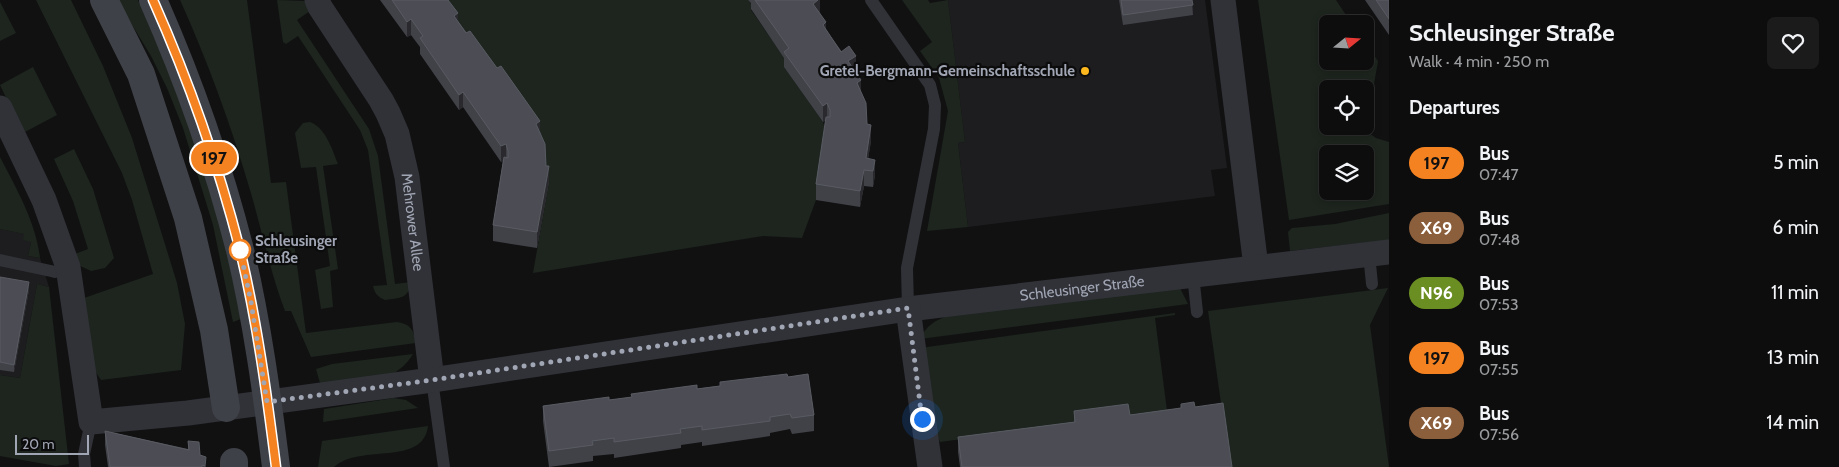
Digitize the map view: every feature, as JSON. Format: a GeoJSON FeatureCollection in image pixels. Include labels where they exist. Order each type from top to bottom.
{"type":"FeatureCollection","features":[{"type":"Feature","properties":{"kind":"main road"},"geometry":{"type":"LineString","coordinates":[[104,0],[142,74],[188,218],[214,330],[226,408]]}},
{"type":"Feature","properties":{"kind":"main road"},"geometry":{"type":"LineString","coordinates":[[153,0],[194,100],[215,161],[240,250],[251,302],[276,467]]}},
{"type":"Feature","properties":{"kind":"street","name":"Mehrower Allee"},"geometry":{"type":"LineString","coordinates":[[318,0],[388,113],[397,134],[406,177],[432,380]]}},
{"type":"Feature","properties":{"kind":"street"},"geometry":{"type":"LineString","coordinates":[[1223,0],[1256,267]]}},
{"type":"Feature","properties":{"kind":"street"},"geometry":{"type":"LineString","coordinates":[[0,108],[44,200],[68,267],[91,422],[188,413],[267,402]]}},
{"type":"Feature","properties":{"kind":"street","name":"Schleusinger Straße"},"geometry":{"type":"LineString","coordinates":[[267,402],[432,380],[908,308],[1379,253]]}},
{"type":"Feature","properties":{"kind":"street"},"geometry":{"type":"LineString","coordinates":[[908,308],[930,467]]}},
{"type":"Feature","properties":{"kind":"lane"},"geometry":{"type":"LineString","coordinates":[[871,0],[930,85],[935,105],[934,129],[907,268],[908,308]]}},
{"type":"Feature","properties":{"kind":"lane"},"geometry":{"type":"LineString","coordinates":[[1372,284],[1379,253]]}},
{"type":"Feature","properties":{"kind":"lane"},"geometry":{"type":"LineString","coordinates":[[0,260],[55,272],[68,267]]}},
{"type":"Feature","properties":{"kind":"lane"},"geometry":{"type":"LineString","coordinates":[[1193,275],[1197,312]]}},
{"type":"Feature","properties":{"kind":"lane","name":"Mehrower Allee"},"geometry":{"type":"LineString","coordinates":[[432,380],[444,467]]}},
{"type":"Feature","properties":{"kind":"lane"},"geometry":{"type":"LineString","coordinates":[[85,467],[84,454],[91,422]]}},
{"type":"Feature","properties":{"kind":"shaded area"},"geometry":{"type":"Polygon","coordinates":[[[36,0],[71,0],[103,66],[132,138],[177,283],[185,324],[181,370],[101,380],[92,367],[84,298],[153,274],[132,200],[122,173],[36,0]]]}},
{"type":"Feature","properties":{"kind":"shaded area"},"geometry":{"type":"Polygon","coordinates":[[[117,0],[138,0],[185,109],[221,224],[241,319],[233,322],[213,225],[183,128],[167,88],[151,56],[117,0]]]}},
{"type":"Feature","properties":{"kind":"shaded area"},"geometry":{"type":"Polygon","coordinates":[[[180,0],[247,0],[271,183],[286,182],[306,333],[397,322],[409,326],[416,343],[311,357],[291,311],[285,311],[235,142],[209,70],[180,0]]]}},
{"type":"Feature","properties":{"kind":"shaded area"},"geometry":{"type":"Polygon","coordinates":[[[277,0],[306,1],[310,11],[297,20],[369,129],[378,156],[395,284],[411,282],[408,292],[402,297],[385,300],[377,295],[373,286],[387,285],[368,150],[360,130],[298,36],[286,44],[283,42],[277,0]]]}},
{"type":"Feature","properties":{"kind":"shaded area"},"geometry":{"type":"Polygon","coordinates":[[[437,0],[748,0],[754,7],[751,10],[789,64],[785,68],[823,122],[826,133],[816,200],[802,238],[763,236],[533,273],[549,182],[437,0]]]}},
{"type":"Feature","properties":{"kind":"shaded area"},"geometry":{"type":"Polygon","coordinates":[[[902,0],[928,0],[930,3],[948,0],[965,142],[958,143],[968,227],[927,231],[948,111],[939,78],[920,51],[932,42],[902,0]]]}},
{"type":"Feature","properties":{"kind":"shaded area","name":"Gretel-Bergmann-Gemeinschaftsschule"},"geometry":{"type":"Polygon","coordinates":[[[948,0],[1205,0],[1227,168],[1211,170],[1215,196],[968,227],[958,143],[965,142],[948,0]]]}},
{"type":"Feature","properties":{"kind":"shaded area"},"geometry":{"type":"Polygon","coordinates":[[[1258,0],[1336,0],[1346,15],[1319,15],[1319,70],[1374,70],[1374,55],[1378,61],[1374,84],[1374,80],[1319,80],[1319,135],[1372,135],[1389,142],[1389,204],[1289,220],[1258,0]]]}},
{"type":"Feature","properties":{"kind":"shaded area"},"geometry":{"type":"Polygon","coordinates":[[[0,2],[16,33],[0,41],[0,2]]]}},
{"type":"Feature","properties":{"kind":"shaded area"},"geometry":{"type":"Polygon","coordinates":[[[33,67],[57,115],[23,133],[0,85],[33,67]]]}},
{"type":"Feature","properties":{"kind":"shaded area"},"geometry":{"type":"Polygon","coordinates":[[[310,122],[316,125],[324,134],[338,164],[323,166],[338,269],[330,271],[333,307],[321,309],[315,270],[330,266],[316,167],[301,168],[295,133],[303,123],[310,122]]]}},
{"type":"Feature","properties":{"kind":"shaded area"},"geometry":{"type":"Polygon","coordinates":[[[74,149],[93,189],[114,258],[105,268],[91,271],[78,265],[75,254],[88,249],[73,201],[54,159],[74,149]]]}},
{"type":"Feature","properties":{"kind":"shaded area"},"geometry":{"type":"Polygon","coordinates":[[[0,157],[30,218],[40,258],[28,256],[31,242],[23,240],[24,234],[0,229],[0,157]]]}},
{"type":"Feature","properties":{"kind":"shaded area"},"geometry":{"type":"Polygon","coordinates":[[[1389,213],[1389,240],[1290,251],[1288,232],[1292,228],[1335,224],[1389,213]]]}},
{"type":"Feature","properties":{"kind":"shaded area"},"geometry":{"type":"Polygon","coordinates":[[[0,229],[25,234],[31,242],[28,256],[40,258],[49,287],[37,284],[20,378],[0,375],[0,229]]]}},
{"type":"Feature","properties":{"kind":"shaded area"},"geometry":{"type":"Polygon","coordinates":[[[37,284],[49,287],[69,464],[56,466],[0,456],[0,375],[20,378],[37,284]]]}},
{"type":"Feature","properties":{"kind":"shaded area"},"geometry":{"type":"Polygon","coordinates":[[[1180,288],[1188,304],[920,339],[931,324],[948,316],[1180,288]]]}},
{"type":"Feature","properties":{"kind":"shaded area"},"geometry":{"type":"Polygon","coordinates":[[[1388,288],[1370,325],[1389,467],[1230,467],[1208,311],[1388,288]]]}},
{"type":"Feature","properties":{"kind":"shaded area"},"geometry":{"type":"Polygon","coordinates":[[[1175,313],[1175,315],[1155,318],[1169,426],[1022,431],[940,442],[931,424],[920,348],[1175,313]]]}},
{"type":"Feature","properties":{"kind":"shaded area"},"geometry":{"type":"Polygon","coordinates":[[[413,354],[403,366],[389,376],[320,383],[316,369],[332,364],[413,354]]]}},
{"type":"Feature","properties":{"kind":"shaded area"},"geometry":{"type":"Polygon","coordinates":[[[394,398],[406,400],[418,408],[323,422],[324,409],[394,398]]]}},
{"type":"Feature","properties":{"kind":"shaded area"},"geometry":{"type":"Polygon","coordinates":[[[428,426],[424,439],[415,446],[403,451],[359,456],[346,460],[334,467],[318,467],[322,441],[428,426]]]}},
{"type":"Feature","properties":{"kind":"building"},"geometry":{"type":"Polygon","coordinates":[[[392,0],[448,0],[458,13],[454,16],[466,33],[470,31],[497,68],[501,66],[540,121],[536,124],[545,144],[546,166],[549,166],[537,232],[493,225],[504,157],[508,158],[506,144],[501,146],[463,92],[459,95],[420,38],[423,36],[411,19],[407,22],[392,0]]]}},
{"type":"Feature","properties":{"kind":"building"},"geometry":{"type":"Polygon","coordinates":[[[755,0],[818,0],[813,4],[826,22],[823,25],[841,52],[849,46],[856,56],[848,61],[861,80],[857,83],[866,103],[867,124],[871,125],[866,158],[875,160],[873,171],[864,170],[860,191],[816,184],[826,117],[830,117],[830,110],[827,103],[823,106],[784,52],[789,48],[755,0]]]}},
{"type":"Feature","properties":{"kind":"building"},"geometry":{"type":"Polygon","coordinates":[[[1121,0],[1192,0],[1193,5],[1123,15],[1121,0]]]}},
{"type":"Feature","properties":{"kind":"building"},"geometry":{"type":"Polygon","coordinates":[[[1376,0],[1389,0],[1389,19],[1376,0]]]}},
{"type":"Feature","properties":{"kind":"building"},"geometry":{"type":"Polygon","coordinates":[[[0,277],[29,282],[14,365],[0,362],[0,277]]]}},
{"type":"Feature","properties":{"kind":"building"},"geometry":{"type":"Polygon","coordinates":[[[787,374],[788,377],[808,374],[814,415],[792,418],[790,414],[770,417],[770,421],[702,430],[702,426],[680,429],[681,433],[614,442],[614,438],[592,441],[593,445],[549,451],[543,406],[609,397],[609,400],[632,397],[631,394],[697,385],[697,389],[720,386],[720,382],[787,374]]]}},
{"type":"Feature","properties":{"kind":"building"},"geometry":{"type":"Polygon","coordinates":[[[1194,402],[1195,407],[1223,403],[1232,467],[962,467],[958,437],[1075,422],[1074,411],[1128,404],[1130,415],[1181,408],[1181,404],[1194,402]]]}},
{"type":"Feature","properties":{"kind":"building"},"geometry":{"type":"Polygon","coordinates":[[[105,431],[189,450],[188,441],[199,442],[200,455],[206,457],[205,466],[110,467],[105,431]]]}},
{"type":"Feature","properties":{"kind":"bus line","name":"197"},"geometry":{"type":"LineString","coordinates":[[153,0],[198,109],[240,250],[251,302],[276,467]]}},
{"type":"Feature","properties":{"kind":"place","name":"Gretel-Bergmann-Gemeinschaftsschule"},"geometry":{"type":"Point","coordinates":[1085,71]}},
{"type":"Feature","properties":{"kind":"place","name":"Schleusinger Straße"},"geometry":{"type":"Point","coordinates":[240,250]}},
{"type":"Feature","properties":{"kind":"route"},"geometry":{"type":"LineString","coordinates":[[240,250],[251,302],[267,402],[432,380],[908,308],[922,419]]}}]}
